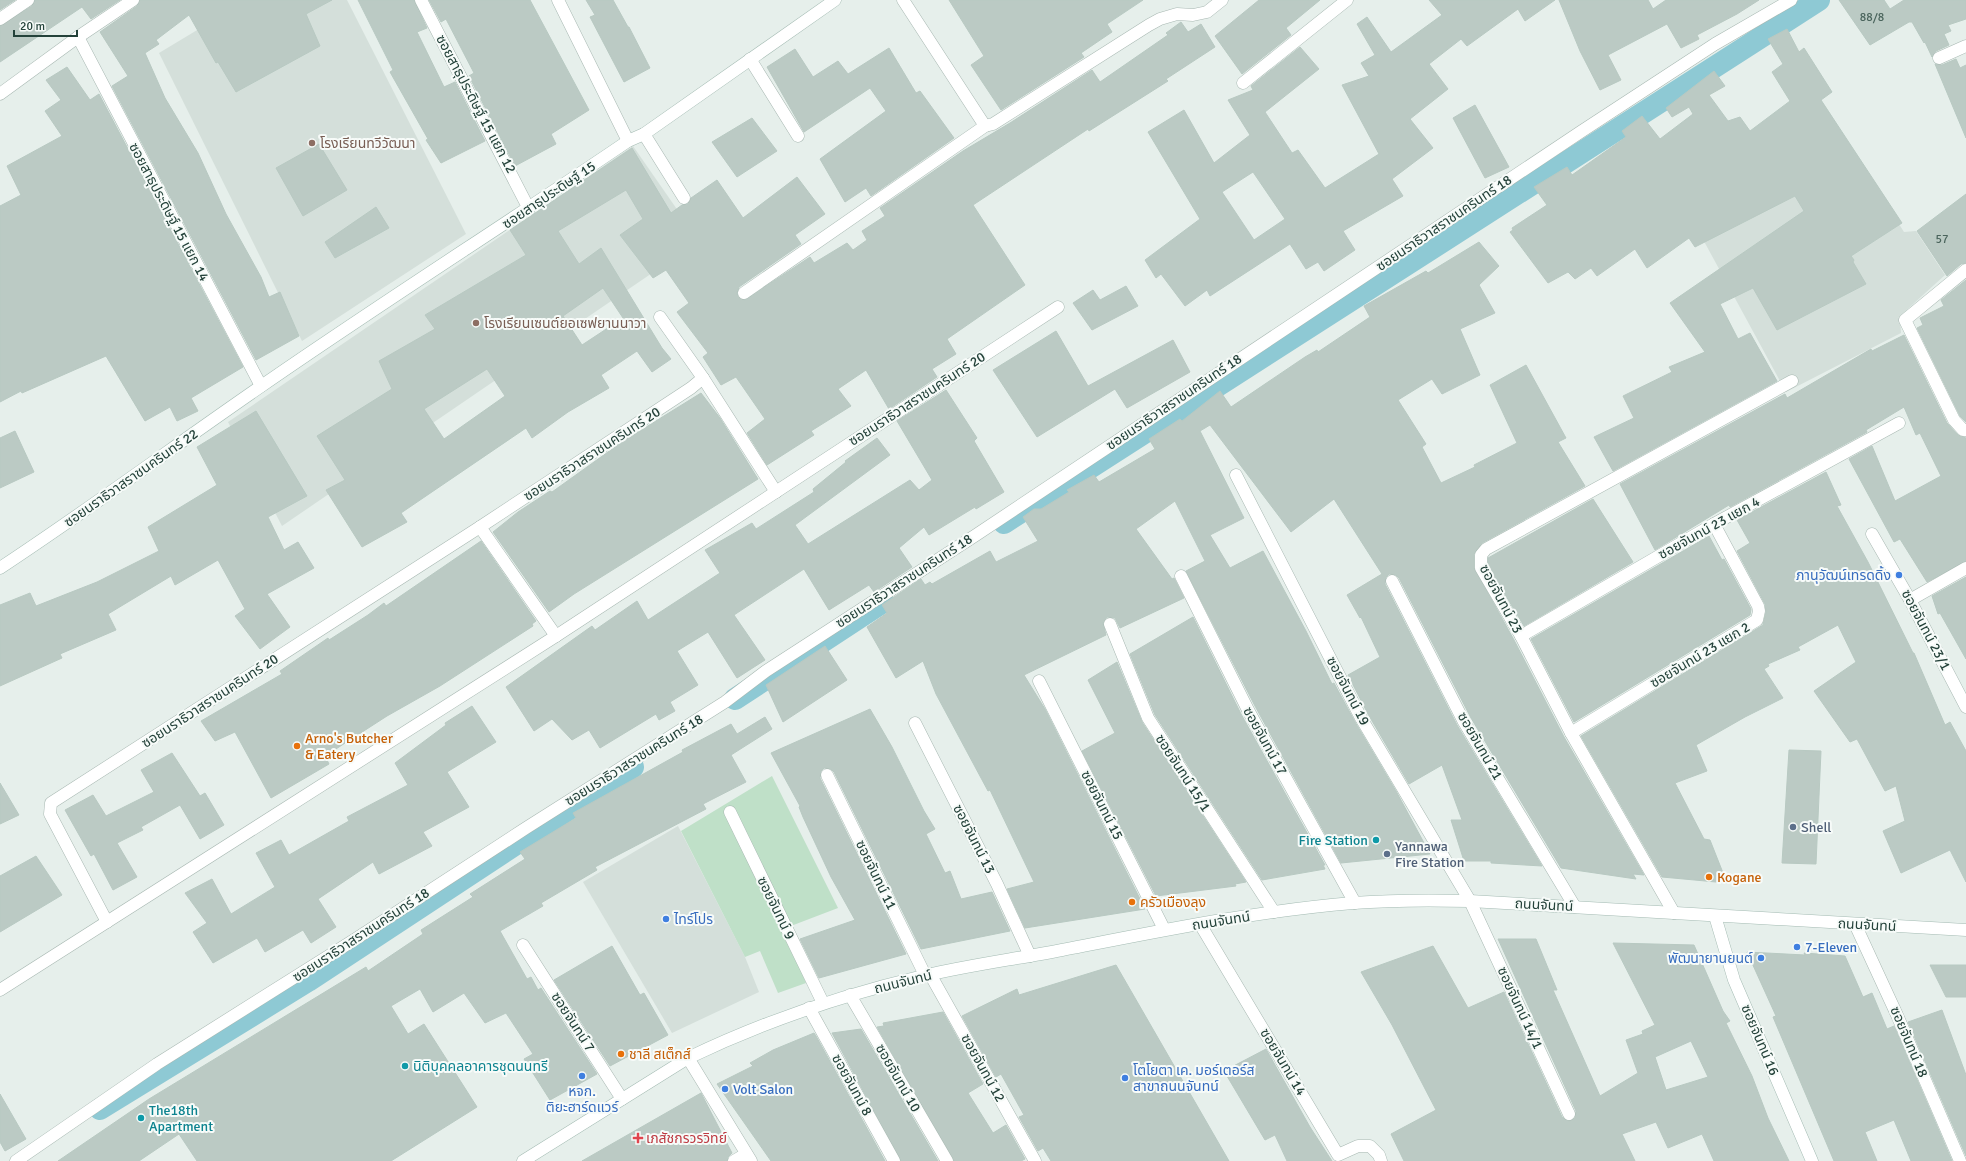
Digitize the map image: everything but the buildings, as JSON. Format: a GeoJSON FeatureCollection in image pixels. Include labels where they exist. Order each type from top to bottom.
{"type":"FeatureCollection","features":[{"type":"Feature","properties":{"kind":"street"},"geometry":{"type":"LineString","coordinates":[[0,20],[28,0]]}},
{"type":"Feature","properties":{"kind":"street"},"geometry":{"type":"LineString","coordinates":[[0,94],[78,37],[133,0]]}},
{"type":"Feature","properties":{"kind":"street","name":"ซอยสาธุประดิษฐ์ 15 แยก 12"},"geometry":{"type":"LineString","coordinates":[[421,0],[529,209]]}},
{"type":"Feature","properties":{"kind":"street"},"geometry":{"type":"LineString","coordinates":[[558,0],[628,141]]}},
{"type":"Feature","properties":{"kind":"street","name":"ซอยสาธุประดิษฐ์ 15"},"geometry":{"type":"LineString","coordinates":[[261,386],[529,209],[628,141],[644,134],[835,0]]}},
{"type":"Feature","properties":{"kind":"street"},"geometry":{"type":"LineString","coordinates":[[903,0],[985,126]]}},
{"type":"Feature","properties":{"kind":"street"},"geometry":{"type":"LineString","coordinates":[[744,293],[985,126],[993,124],[1160,19],[1177,14],[1193,15],[1207,12],[1222,0]]}},
{"type":"Feature","properties":{"kind":"street"},"geometry":{"type":"LineString","coordinates":[[1243,83],[1347,0]]}},
{"type":"Feature","properties":{"kind":"street","name":"ซอยนราธิวาสราชนครินทร์ 18"},"geometry":{"type":"LineString","coordinates":[[16,1161],[157,1064],[354,940],[526,828],[725,702],[766,671],[989,526],[1589,126],[1715,44],[1791,0]]}},
{"type":"Feature","properties":{"kind":"street","name":"ซอยสาธุประดิษฐ์ 15 แยก 14"},"geometry":{"type":"LineString","coordinates":[[78,37],[261,386]]}},
{"type":"Feature","properties":{"kind":"street"},"geometry":{"type":"LineString","coordinates":[[1940,58],[1966,46]]}},
{"type":"Feature","properties":{"kind":"street"},"geometry":{"type":"LineString","coordinates":[[750,59],[798,136]]}},
{"type":"Feature","properties":{"kind":"street"},"geometry":{"type":"LineString","coordinates":[[644,134],[684,198]]}},
{"type":"Feature","properties":{"kind":"street"},"geometry":{"type":"LineString","coordinates":[[1966,270],[1905,320],[1954,420],[1963,430],[1966,430]]}},
{"type":"Feature","properties":{"kind":"street","name":"ซอยนราธิวาสราชนครินทร์ 20"},"geometry":{"type":"LineString","coordinates":[[0,990],[556,636],[1058,307]]}},
{"type":"Feature","properties":{"kind":"street"},"geometry":{"type":"LineString","coordinates":[[660,317],[703,378],[776,492]]}},
{"type":"Feature","properties":{"kind":"street","name":"ซอยนราธิวาสราชนครินทร์ 20"},"geometry":{"type":"LineString","coordinates":[[107,922],[50,814],[51,803],[480,527],[691,388],[703,378]]}},
{"type":"Feature","properties":{"kind":"street","name":"ซอยจันทน์ 23"},"geometry":{"type":"LineString","coordinates":[[1674,913],[1571,733],[1521,636],[1481,568],[1481,555],[1486,549],[1792,381]]}},
{"type":"Feature","properties":{"kind":"street","name":"ซอยนราธิวาสราชนครินทร์ 22"},"geometry":{"type":"LineString","coordinates":[[0,568],[77,517],[145,466],[261,386]]}},
{"type":"Feature","properties":{"kind":"street","name":"ซอยจันทน์ 23 แยก 4"},"geometry":{"type":"LineString","coordinates":[[1521,636],[1714,524],[1899,423]]}},
{"type":"Feature","properties":{"kind":"street","name":"ซอยจันทน์ 19"},"geometry":{"type":"LineString","coordinates":[[1236,475],[1361,718],[1470,901]]}},
{"type":"Feature","properties":{"kind":"street","name":"ซอยจันทน์ 23 แยก 2"},"geometry":{"type":"LineString","coordinates":[[1571,733],[1757,620],[1760,611],[1758,606],[1714,524]]}},
{"type":"Feature","properties":{"kind":"street"},"geometry":{"type":"LineString","coordinates":[[480,527],[556,636]]}},
{"type":"Feature","properties":{"kind":"street","name":"ซอยจันทน์ 23/1"},"geometry":{"type":"LineString","coordinates":[[1872,534],[1963,693],[1966,707]]}},
{"type":"Feature","properties":{"kind":"street"},"geometry":{"type":"LineString","coordinates":[[1910,600],[1966,568]]}},
{"type":"Feature","properties":{"kind":"street","name":"ซอยจันทน์ 17"},"geometry":{"type":"LineString","coordinates":[[1181,576],[1248,710],[1355,903]]}},
{"type":"Feature","properties":{"kind":"street","name":"ซอยจันทน์ 21"},"geometry":{"type":"LineString","coordinates":[[1392,581],[1464,722],[1575,907]]}},
{"type":"Feature","properties":{"kind":"street","name":"ซอยจันทน์ 15/1"},"geometry":{"type":"LineString","coordinates":[[1110,624],[1148,718],[1274,912]]}},
{"type":"Feature","properties":{"kind":"street","name":"ซอยจันทน์ 15"},"geometry":{"type":"LineString","coordinates":[[1039,681],[1164,929]]}},
{"type":"Feature","properties":{"kind":"street","name":"ซอยจันทน์ 13"},"geometry":{"type":"LineString","coordinates":[[915,723],[997,884],[1030,956]]}},
{"type":"Feature","properties":{"kind":"street","name":"ซอยจันทน์ 11"},"geometry":{"type":"LineString","coordinates":[[828,775],[928,975]]}},
{"type":"Feature","properties":{"kind":"street","name":"ซอยจันทน์ 9"},"geometry":{"type":"LineString","coordinates":[[730,812],[823,1003]]}},
{"type":"Feature","properties":{"kind":"street","name":"ถนนจันทน์"},"geometry":{"type":"LineString","coordinates":[[523,1161],[688,1058],[715,1045],[809,1008],[850,995],[928,975],[1164,929],[1274,912],[1355,903],[1416,900],[1470,901],[1966,930]]}},
{"type":"Feature","properties":{"kind":"street","name":"ซอยจันทน์ 14/1"},"geometry":{"type":"LineString","coordinates":[[1470,901],[1569,1114]]}},
{"type":"Feature","properties":{"kind":"street","name":"ซอยจันทน์ 16"},"geometry":{"type":"LineString","coordinates":[[1715,916],[1734,980],[1812,1161]]}},
{"type":"Feature","properties":{"kind":"street","name":"ซอยจันทน์ 14"},"geometry":{"type":"LineString","coordinates":[[1200,924],[1338,1155],[1358,1146],[1370,1146],[1379,1155],[1381,1161]]}},
{"type":"Feature","properties":{"kind":"street","name":"ซอยจันทน์ 18"},"geometry":{"type":"LineString","coordinates":[[1855,924],[1897,1015],[1960,1161]]}},
{"type":"Feature","properties":{"kind":"street","name":"ซอยจันทน์ 7"},"geometry":{"type":"LineString","coordinates":[[523,945],[622,1099]]}},
{"type":"Feature","properties":{"kind":"street","name":"ซอยจันทน์ 12"},"geometry":{"type":"LineString","coordinates":[[928,975],[1035,1161]]}},
{"type":"Feature","properties":{"kind":"street","name":"ซอยจันทน์ 10"},"geometry":{"type":"LineString","coordinates":[[850,995],[947,1161]]}},
{"type":"Feature","properties":{"kind":"street","name":"ซอยจันทน์ 8"},"geometry":{"type":"LineString","coordinates":[[809,1008],[894,1161]]}},
{"type":"Feature","properties":{"kind":"street"},"geometry":{"type":"LineString","coordinates":[[688,1058],[748,1158],[734,1161]]}},
{"type":"Feature","properties":{"kind":"shaded area","name":"โรงเรียนทวีวัฒนา"},"geometry":{"type":"Polygon","coordinates":[[[247,0],[347,0],[466,234],[302,341],[159,53],[247,0]]]}},
{"type":"Feature","properties":{"kind":"shaded area"},"geometry":{"type":"Polygon","coordinates":[[[1825,107],[1904,232],[1916,231],[1945,275],[1900,316],[1901,333],[1786,392],[1687,210],[1825,107]]]}},
{"type":"Feature","properties":{"kind":"shaded area","name":"โรงเรียนเซนต์ยอเซฟยานนาวา"},"geometry":{"type":"Polygon","coordinates":[[[633,146],[699,241],[282,526],[228,422],[633,146]]]}},
{"type":"Feature","properties":{"kind":"shaded area","name":"ไทร์โปร"},"geometry":{"type":"Polygon","coordinates":[[[678,826],[745,957],[759,992],[672,1033],[583,882],[678,826]]]}},
{"type":"Feature","properties":{"kind":"green space"},"geometry":{"type":"Polygon","coordinates":[[[772,776],[838,908],[783,929],[806,983],[778,993],[760,951],[745,957],[681,831],[772,776]]]}},
{"type":"Feature","properties":{"kind":"waterway"},"geometry":{"type":"LineString","coordinates":[[1004,523],[1819,0]]}},
{"type":"Feature","properties":{"kind":"waterway"},"geometry":{"type":"LineString","coordinates":[[735,699],[883,602]]}},
{"type":"Feature","properties":{"kind":"waterway"},"geometry":{"type":"LineString","coordinates":[[100,1109],[308,981],[633,767]]}},
{"type":"Feature","properties":{"kind":"place","name":"โรงเรียนทวีวัฒนา"},"geometry":{"type":"Point","coordinates":[312,143]}},
{"type":"Feature","properties":{"kind":"place","name":"โรงเรียนเซนต์ยอเซฟยานนาวา"},"geometry":{"type":"Point","coordinates":[476,323]}},
{"type":"Feature","properties":{"kind":"place","name":"ภานุวัฒน์เทรดดิ้ง"},"geometry":{"type":"Point","coordinates":[1899,575]}},
{"type":"Feature","properties":{"kind":"place","name":"Arno's Butcher & Eatery"},"geometry":{"type":"Point","coordinates":[297,746]}},
{"type":"Feature","properties":{"kind":"place","name":"Shell"},"geometry":{"type":"Point","coordinates":[1793,827]}},
{"type":"Feature","properties":{"kind":"place","name":"Fire Station"},"geometry":{"type":"Point","coordinates":[1376,840]}},
{"type":"Feature","properties":{"kind":"place","name":"Yannawa Fire Station"},"geometry":{"type":"Point","coordinates":[1387,854]}},
{"type":"Feature","properties":{"kind":"place","name":"Kogane"},"geometry":{"type":"Point","coordinates":[1709,877]}},
{"type":"Feature","properties":{"kind":"place","name":"ครัวเมืองลุง"},"geometry":{"type":"Point","coordinates":[1132,902]}},
{"type":"Feature","properties":{"kind":"place","name":"ไทร์โปร"},"geometry":{"type":"Point","coordinates":[666,919]}},
{"type":"Feature","properties":{"kind":"place","name":"7-Eleven"},"geometry":{"type":"Point","coordinates":[1797,947]}},
{"type":"Feature","properties":{"kind":"place","name":"พัฒนายานยนต์"},"geometry":{"type":"Point","coordinates":[1761,958]}},
{"type":"Feature","properties":{"kind":"place","name":"ชาลี สเต็กส์"},"geometry":{"type":"Point","coordinates":[621,1054]}},
{"type":"Feature","properties":{"kind":"place","name":"นิติบุคคลอาคารชุดนนทรี"},"geometry":{"type":"Point","coordinates":[405,1066]}},
{"type":"Feature","properties":{"kind":"place","name":"หจก. ติยะฮาร์ดแวร์"},"geometry":{"type":"Point","coordinates":[582,1076]}},
{"type":"Feature","properties":{"kind":"place","name":"โตโยตา เค. มอร์เตอร์ส สาขาถนนจันทน์"},"geometry":{"type":"Point","coordinates":[1125,1078]}},
{"type":"Feature","properties":{"kind":"place","name":"Volt Salon"},"geometry":{"type":"Point","coordinates":[725,1089]}},
{"type":"Feature","properties":{"kind":"place","name":"The18th Apartment"},"geometry":{"type":"Point","coordinates":[141,1118]}},
{"type":"Feature","properties":{"kind":"place","name":"เภสัชกรวรวิทย์"},"geometry":{"type":"Point","coordinates":[638,1138]}}]}
